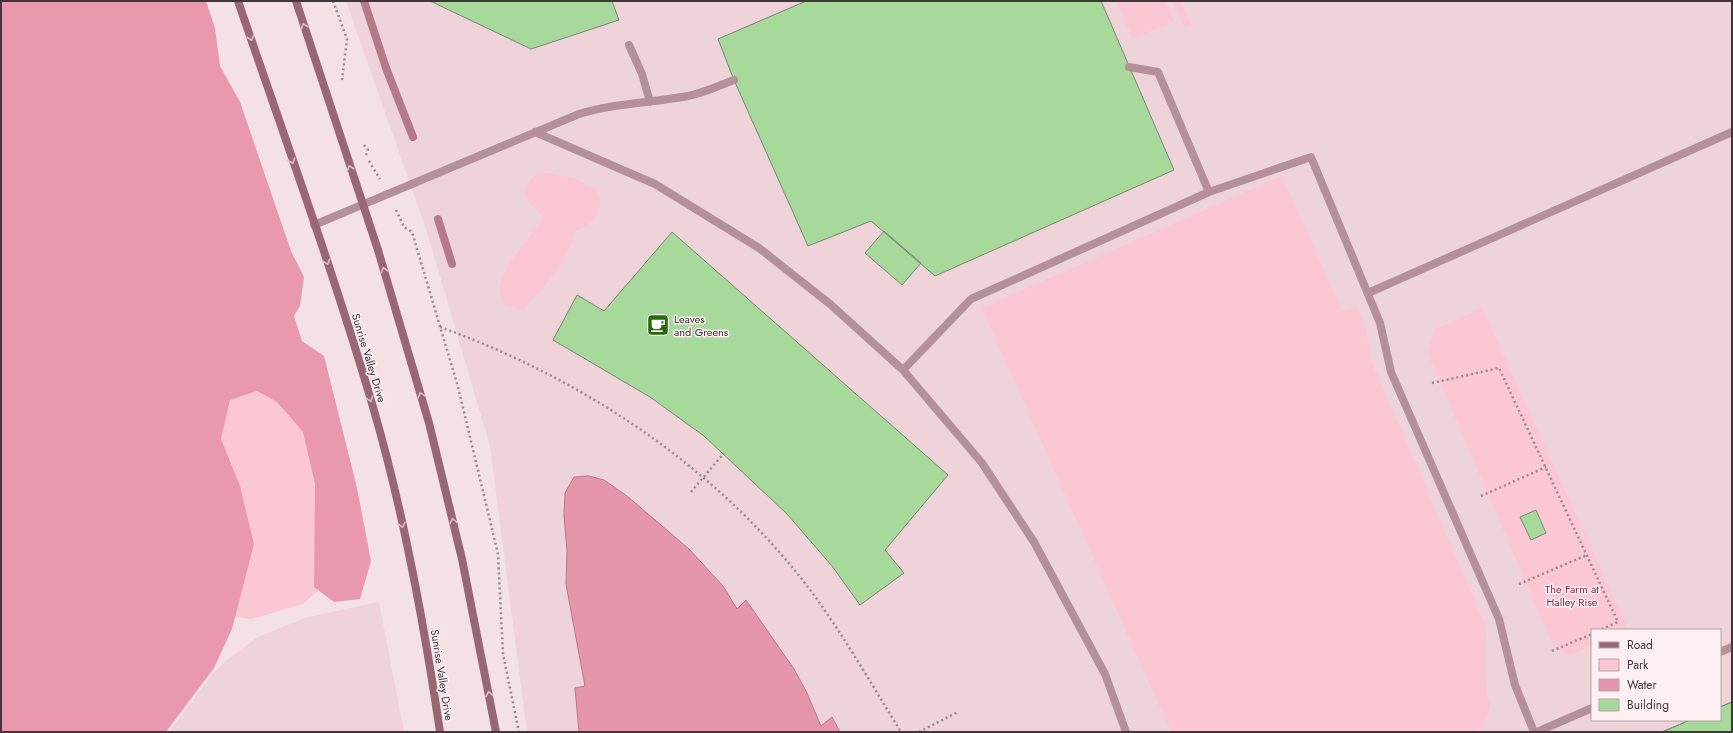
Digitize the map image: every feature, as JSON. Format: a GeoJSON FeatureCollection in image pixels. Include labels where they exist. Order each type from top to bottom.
{"type":"FeatureCollection","features":[{"type":"Feature","properties":{"kind":"main road","name":"Sunrise Valley Drive"},"geometry":{"type":"LineString","coordinates":[[238,1],[357,356],[388,466],[426,638],[440,732]]}},
{"type":"Feature","properties":{"kind":"main road"},"geometry":{"type":"LineString","coordinates":[[296,1],[411,358],[442,472],[465,572],[496,732]]}},
{"type":"Feature","properties":{"kind":"street"},"geometry":{"type":"LineString","coordinates":[[630,45],[642,74],[650,102]]}},
{"type":"Feature","properties":{"kind":"street"},"geometry":{"type":"LineString","coordinates":[[1129,67],[1158,72],[1209,192]]}},
{"type":"Feature","properties":{"kind":"street"},"geometry":{"type":"LineString","coordinates":[[314,225],[535,132],[600,108],[650,102],[698,93],[734,80]]}},
{"type":"Feature","properties":{"kind":"street"},"geometry":{"type":"LineString","coordinates":[[535,132],[655,184],[759,248],[830,304],[903,370],[982,463],[1034,542],[1105,674],[1126,732]]}},
{"type":"Feature","properties":{"kind":"street"},"geometry":{"type":"LineString","coordinates":[[1368,293],[1732,132]]}},
{"type":"Feature","properties":{"kind":"street"},"geometry":{"type":"LineString","coordinates":[[903,370],[971,299],[1209,192],[1311,157],[1382,329],[1392,372],[1499,619],[1515,686],[1536,732],[1591,708]]}},
{"type":"Feature","properties":{"kind":"street"},"geometry":{"type":"LineString","coordinates":[[1721,652],[1732,647]]}},
{"type":"Feature","properties":{"kind":"path"},"geometry":{"type":"LineString","coordinates":[[333,1],[347,39],[342,78],[344,86]]}},
{"type":"Feature","properties":{"kind":"path"},"geometry":{"type":"LineString","coordinates":[[362,141],[368,150],[366,155],[389,193],[404,227],[412,232],[458,387],[498,554],[503,654],[518,732]]}},
{"type":"Feature","properties":{"kind":"path"},"geometry":{"type":"LineString","coordinates":[[440,327],[485,344],[544,371],[572,386],[648,434],[703,478],[730,502],[768,541],[810,591],[854,655],[901,732]]}},
{"type":"Feature","properties":{"kind":"path"},"geometry":{"type":"LineString","coordinates":[[1432,383],[1499,368],[1618,622],[1602,629]]}},
{"type":"Feature","properties":{"kind":"path"},"geometry":{"type":"LineString","coordinates":[[691,492],[724,453]]}},
{"type":"Feature","properties":{"kind":"path"},"geometry":{"type":"LineString","coordinates":[[1481,496],[1546,467]]}},
{"type":"Feature","properties":{"kind":"path"},"geometry":{"type":"LineString","coordinates":[[1519,584],[1587,555]]}},
{"type":"Feature","properties":{"kind":"path"},"geometry":{"type":"LineString","coordinates":[[1552,651],[1591,634]]}},
{"type":"Feature","properties":{"kind":"path"},"geometry":{"type":"LineString","coordinates":[[919,732],[958,712]]}},
{"type":"Feature","properties":{"kind":"shaded area"},"geometry":{"type":"Polygon","coordinates":[[[1,1],[206,1],[215,28],[220,66],[240,102],[291,251],[304,277],[300,306],[294,316],[302,341],[324,356],[357,488],[371,561],[360,599],[334,602],[314,587],[315,484],[303,432],[277,402],[257,391],[230,400],[221,439],[240,486],[254,544],[232,629],[214,668],[166,732],[1,732],[1,1]]]}},
{"type":"Feature","properties":{"kind":"shaded area"},"geometry":{"type":"Polygon","coordinates":[[[346,1],[1732,1],[1732,732],[527,732],[490,446],[427,232],[346,1]]]}},
{"type":"Feature","properties":{"kind":"shaded area"},"geometry":{"type":"Polygon","coordinates":[[[379,602],[404,732],[169,732],[214,672],[227,660],[258,637],[305,618],[379,602]]]}},
{"type":"Feature","properties":{"kind":"green space"},"geometry":{"type":"Polygon","coordinates":[[[1116,1],[1165,1],[1174,21],[1133,39],[1116,1]]]}},
{"type":"Feature","properties":{"kind":"green space"},"geometry":{"type":"Polygon","coordinates":[[[1172,1],[1180,1],[1191,25],[1185,28],[1172,1]]]}},
{"type":"Feature","properties":{"kind":"green space"},"geometry":{"type":"Polygon","coordinates":[[[548,173],[574,178],[598,191],[600,204],[594,219],[579,230],[575,230],[567,253],[555,273],[523,310],[507,305],[500,296],[501,283],[507,268],[517,253],[545,218],[529,203],[526,193],[530,181],[536,174],[548,173]]]}},
{"type":"Feature","properties":{"kind":"green space"},"geometry":{"type":"Polygon","coordinates":[[[1282,176],[1342,311],[1357,307],[1366,330],[1372,363],[1486,627],[1487,693],[1490,706],[1487,718],[1481,728],[1471,732],[1171,732],[982,308],[1282,176]]]}},
{"type":"Feature","properties":{"kind":"green space","name":"The Farm at Halley Rise"},"geometry":{"type":"Polygon","coordinates":[[[1482,308],[1628,629],[1591,629],[1591,645],[1569,656],[1551,641],[1428,354],[1434,330],[1482,308]]]}},
{"type":"Feature","properties":{"kind":"green space"},"geometry":{"type":"Polygon","coordinates":[[[230,384],[311,392],[323,586],[303,604],[251,619],[228,616],[208,472],[230,384]]]}},
{"type":"Feature","properties":{"kind":"water"},"geometry":{"type":"Polygon","coordinates":[[[589,476],[604,480],[627,496],[689,549],[723,586],[737,609],[746,600],[794,669],[806,691],[821,726],[832,717],[840,732],[579,732],[575,688],[585,686],[566,584],[567,551],[564,515],[565,493],[574,477],[589,476]]]}},
{"type":"Feature","properties":{"kind":"building"},"geometry":{"type":"Polygon","coordinates":[[[430,1],[612,1],[619,20],[531,49],[430,1]]]}},
{"type":"Feature","properties":{"kind":"building"},"geometry":{"type":"Polygon","coordinates":[[[806,1],[1101,1],[1174,170],[935,276],[871,221],[808,246],[734,80],[718,39],[806,1]]]}},
{"type":"Feature","properties":{"kind":"building"},"geometry":{"type":"Polygon","coordinates":[[[884,231],[921,263],[902,285],[865,253],[884,231]]]}},
{"type":"Feature","properties":{"kind":"building"},"geometry":{"type":"Polygon","coordinates":[[[672,232],[948,475],[885,550],[904,573],[860,605],[832,566],[787,514],[704,436],[650,397],[553,340],[577,295],[604,311],[672,232]]]}},
{"type":"Feature","properties":{"kind":"building"},"geometry":{"type":"Polygon","coordinates":[[[1536,510],[1546,533],[1531,540],[1520,517],[1536,510]]]}},
{"type":"Feature","properties":{"kind":"building"},"geometry":{"type":"Polygon","coordinates":[[[1732,702],[1732,732],[1662,732],[1688,721],[1721,721],[1721,707],[1732,702]]]}},
{"type":"Feature","properties":{"kind":"building"},"geometry":{"type":"Polygon","coordinates":[[[1732,702],[1732,732],[1662,732],[1688,721],[1721,721],[1721,707],[1732,702]]]}},
{"type":"Feature","properties":{"kind":"waterway"},"geometry":{"type":"LineString","coordinates":[[364,1],[386,68],[413,137]]}},
{"type":"Feature","properties":{"kind":"waterway"},"geometry":{"type":"LineString","coordinates":[[438,219],[452,264]]}},
{"type":"Feature","properties":{"kind":"place","name":"Leaves and Greens"},"geometry":{"type":"Point","coordinates":[658,325]}}]}
